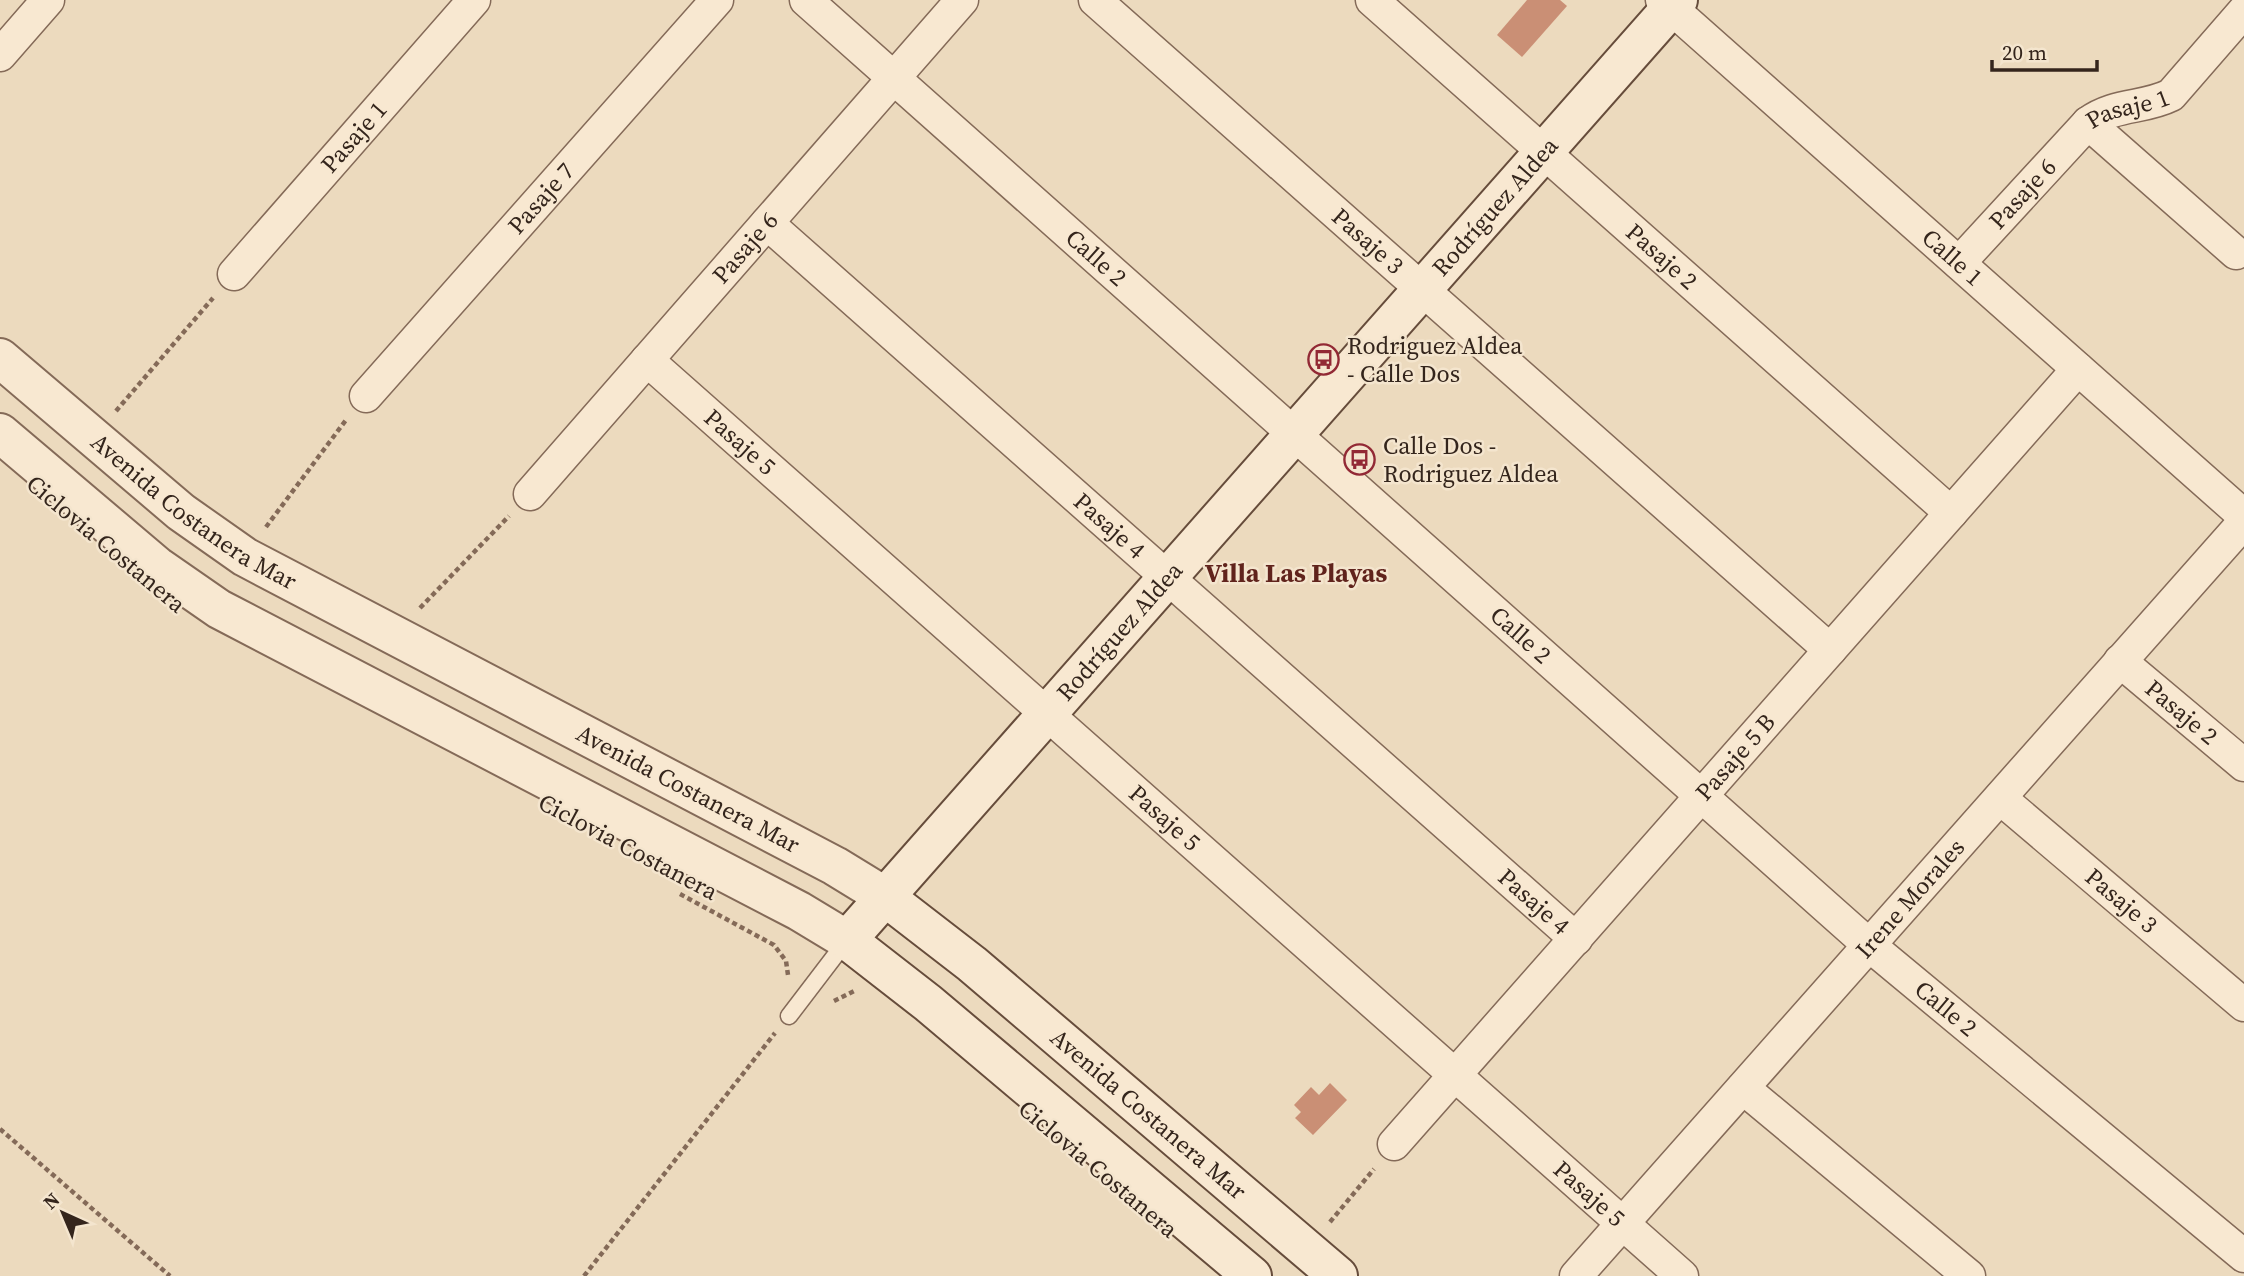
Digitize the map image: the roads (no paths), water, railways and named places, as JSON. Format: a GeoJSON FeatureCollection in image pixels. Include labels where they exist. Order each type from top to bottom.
{"type":"FeatureCollection","features":[{"type":"Feature","properties":{"kind":"main road","name":"Rodríguez Aldea"},"geometry":{"type":"LineString","coordinates":[[847,940],[1543,152],[1670,3]]}},
{"type":"Feature","properties":{"kind":"main road","name":"Avenida Costanera Mar"},"geometry":{"type":"LineString","coordinates":[[0,358],[181,512],[245,557],[835,866],[884,896],[972,964],[1333,1272]]}},
{"type":"Feature","properties":{"kind":"main road"},"geometry":{"type":"LineString","coordinates":[[0,433],[157,566],[219,609],[799,911],[847,940],[928,1003],[1252,1276]]}},
{"type":"Feature","properties":{"kind":"street"},"geometry":{"type":"LineString","coordinates":[[0,55],[48,0]]}},
{"type":"Feature","properties":{"kind":"street","name":"Pasaje 1"},"geometry":{"type":"LineString","coordinates":[[234,274],[474,0]]}},
{"type":"Feature","properties":{"kind":"street","name":"Pasaje 7"},"geometry":{"type":"LineString","coordinates":[[366,396],[718,0]]}},
{"type":"Feature","properties":{"kind":"street","name":"Calle 2"},"geometry":{"type":"LineString","coordinates":[[806,0],[1869,945],[2244,1256]]}},
{"type":"Feature","properties":{"kind":"street","name":"Pasaje 6"},"geometry":{"type":"LineString","coordinates":[[530,494],[962,0]]}},
{"type":"Feature","properties":{"kind":"street","name":"Pasaje 3"},"geometry":{"type":"LineString","coordinates":[[1095,0],[1830,650]]}},
{"type":"Feature","properties":{"kind":"street","name":"Pasaje 2"},"geometry":{"type":"LineString","coordinates":[[1372,0],[1951,513]]}},
{"type":"Feature","properties":{"kind":"street","name":"Calle 1"},"geometry":{"type":"LineString","coordinates":[[1670,3],[2244,516]]}},
{"type":"Feature","properties":{"kind":"street","name":"Pasaje 1"},"geometry":{"type":"LineString","coordinates":[[2236,253],[2088,123],[2115,107],[2157,100],[2171,94],[2244,11]]}},
{"type":"Feature","properties":{"kind":"street","name":"Pasaje 6"},"geometry":{"type":"LineString","coordinates":[[1959,263],[2088,123]]}},
{"type":"Feature","properties":{"kind":"street","name":"Pasaje 4"},"geometry":{"type":"LineString","coordinates":[[766,223],[1576,939]]}},
{"type":"Feature","properties":{"kind":"street","name":"Pasaje 5"},"geometry":{"type":"LineString","coordinates":[[647,360],[1621,1225],[1682,1276]]}},
{"type":"Feature","properties":{"kind":"street","name":"Pasaje 5 B"},"geometry":{"type":"LineString","coordinates":[[1394,1144],[2078,369]]}},
{"type":"Feature","properties":{"kind":"street","name":"Irene Morales"},"geometry":{"type":"LineString","coordinates":[[1576,1276],[2244,522]]}},
{"type":"Feature","properties":{"kind":"street","name":"Pasaje 2"},"geometry":{"type":"LineString","coordinates":[[2120,661],[2244,765]]}},
{"type":"Feature","properties":{"kind":"street","name":"Pasaje 3"},"geometry":{"type":"LineString","coordinates":[[2000,798],[2244,1005]]}},
{"type":"Feature","properties":{"kind":"street"},"geometry":{"type":"LineString","coordinates":[[1743,1087],[1969,1276]]}},
{"type":"Feature","properties":{"kind":"lane","name":"Rodríguez Aldea"},"geometry":{"type":"LineString","coordinates":[[789,1016],[847,940]]}},
{"type":"Feature","properties":{"kind":"place","name":"Rodriguez Aldea - Calle Dos"},"geometry":{"type":"Point","coordinates":[1324,360]}},
{"type":"Feature","properties":{"kind":"place","name":"Calle Dos - Rodriguez Aldea"},"geometry":{"type":"Point","coordinates":[1360,460]}},
{"type":"Feature","properties":{"kind":"district","name":"Villa Las Playas"},"geometry":{"type":"Point","coordinates":[1296,573]}}]}
